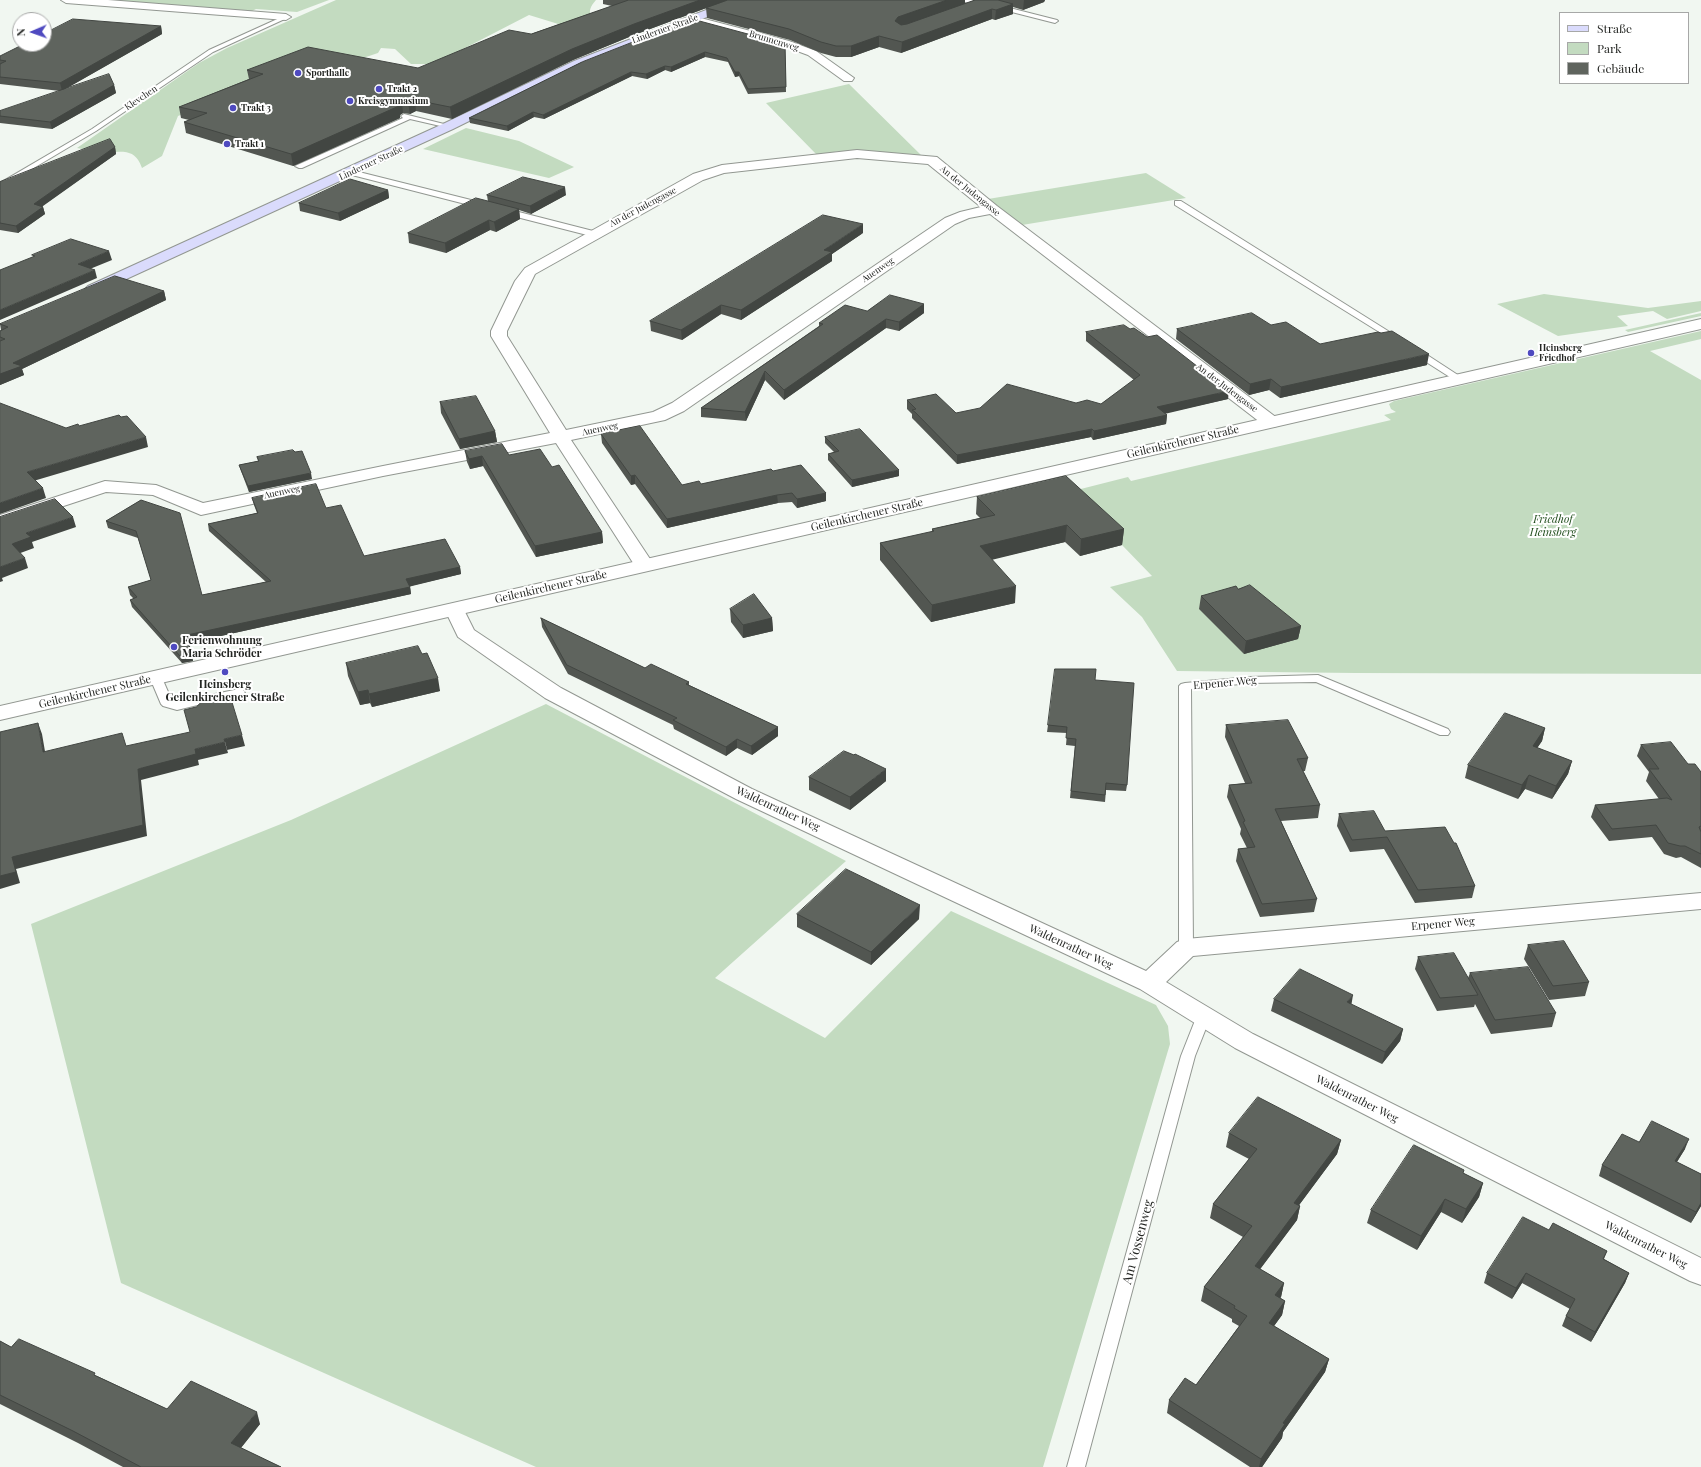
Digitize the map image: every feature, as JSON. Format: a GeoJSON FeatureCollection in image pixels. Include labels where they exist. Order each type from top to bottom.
{"type":"FeatureCollection","features":[{"type":"Feature","properties":{"kind":"main road","name":"Linderner Straße"},"geometry":{"type":"LineString","coordinates":[[85,292],[351,172],[450,126],[578,63],[742,0]]}},
{"type":"Feature","properties":{"kind":"street"},"geometry":{"type":"LineString","coordinates":[[66,0],[286,17]]}},
{"type":"Feature","properties":{"kind":"street"},"geometry":{"type":"LineString","coordinates":[[968,0],[981,3]]}},
{"type":"Feature","properties":{"kind":"street"},"geometry":{"type":"LineString","coordinates":[[952,13],[981,3]]}},
{"type":"Feature","properties":{"kind":"street","name":"Brunnenweg"},"geometry":{"type":"LineString","coordinates":[[693,19],[785,43],[812,53],[848,78]]}},
{"type":"Feature","properties":{"kind":"street","name":"An der Judengasse"},"geometry":{"type":"LineString","coordinates":[[644,565],[498,336],[523,281],[530,271],[594,234],[698,178],[722,169],[851,155],[932,160],[992,209],[1020,228],[1271,422]]}},
{"type":"Feature","properties":{"kind":"street","name":"Auenweg"},"geometry":{"type":"LineString","coordinates":[[0,521],[105,486],[156,490],[201,509],[383,470],[561,437],[659,416],[678,408],[950,221],[965,215],[992,209]]}},
{"type":"Feature","properties":{"kind":"street","name":"Geilenkirchener Straße"},"geometry":{"type":"LineString","coordinates":[[0,712],[33,706],[455,610],[644,565],[1701,324]]}},
{"type":"Feature","properties":{"kind":"street","name":"Waldenrather Weg"},"geometry":{"type":"LineString","coordinates":[[455,610],[465,633],[553,693],[744,794],[1149,983],[1203,1018],[1244,1042],[1701,1272]]}},
{"type":"Feature","properties":{"kind":"street","name":"Geilenkirchener Straße"},"geometry":{"type":"LineString","coordinates":[[0,718],[33,706]]}},
{"type":"Feature","properties":{"kind":"street","name":"Erpener Weg"},"geometry":{"type":"LineString","coordinates":[[1186,948],[1701,901]]}},
{"type":"Feature","properties":{"kind":"street"},"geometry":{"type":"LineString","coordinates":[[1149,983],[1186,948]]}},
{"type":"Feature","properties":{"kind":"lane"},"geometry":{"type":"LineString","coordinates":[[981,3],[1055,21]]}},
{"type":"Feature","properties":{"kind":"lane","name":"Klevchen"},"geometry":{"type":"LineString","coordinates":[[0,186],[94,130],[211,51],[286,17]]}},
{"type":"Feature","properties":{"kind":"lane"},"geometry":{"type":"LineString","coordinates":[[299,166],[407,117],[450,126]]}},
{"type":"Feature","properties":{"kind":"lane"},"geometry":{"type":"LineString","coordinates":[[351,172],[594,234]]}},
{"type":"Feature","properties":{"kind":"lane"},"geometry":{"type":"LineString","coordinates":[[1178,204],[1459,378]]}},
{"type":"Feature","properties":{"kind":"lane"},"geometry":{"type":"LineString","coordinates":[[156,678],[167,704],[177,706],[239,692]]}},
{"type":"Feature","properties":{"kind":"lane","name":"Erpener Weg"},"geometry":{"type":"LineString","coordinates":[[1186,948],[1185,686],[1250,680],[1318,678],[1444,732]]}},
{"type":"Feature","properties":{"kind":"lane","name":"Am Vossenweg"},"geometry":{"type":"LineString","coordinates":[[1076,1467],[1188,1056],[1203,1018]]}},
{"type":"Feature","properties":{"kind":"green space"},"geometry":{"type":"Polygon","coordinates":[[[94,0],[329,0],[297,12],[256,9],[250,12],[94,0]]]}},
{"type":"Feature","properties":{"kind":"green space"},"geometry":{"type":"Polygon","coordinates":[[[336,0],[596,0],[590,9],[592,19],[581,31],[529,15],[434,64],[411,64],[395,49],[381,48],[378,53],[363,58],[258,85],[178,116],[162,156],[142,168],[135,156],[130,153],[96,152],[77,148],[199,63],[227,48],[336,0]]]}},
{"type":"Feature","properties":{"kind":"green space"},"geometry":{"type":"Polygon","coordinates":[[[849,84],[923,157],[855,151],[840,151],[817,155],[766,103],[849,84]]]}},
{"type":"Feature","properties":{"kind":"green space"},"geometry":{"type":"Polygon","coordinates":[[[466,128],[519,141],[574,167],[549,178],[423,149],[466,128]]]}},
{"type":"Feature","properties":{"kind":"green space"},"geometry":{"type":"Polygon","coordinates":[[[1146,173],[1186,198],[1022,225],[988,199],[1146,173]]]}},
{"type":"Feature","properties":{"kind":"green space"},"geometry":{"type":"Polygon","coordinates":[[[1544,294],[1648,308],[1701,301],[1701,311],[1667,319],[1653,311],[1617,316],[1628,326],[1558,336],[1497,304],[1544,294]]]}},
{"type":"Feature","properties":{"kind":"green space"},"geometry":{"type":"Polygon","coordinates":[[[1701,313],[1701,316],[1628,332],[1625,330],[1701,313]]]}},
{"type":"Feature","properties":{"kind":"green space","name":"Friedhof Heinsberg"},"geometry":{"type":"Polygon","coordinates":[[[1701,331],[1701,339],[1650,351],[1701,380],[1701,674],[1177,671],[1142,617],[1110,587],[1152,576],[1122,545],[1065,493],[1128,477],[1131,481],[1391,420],[1384,415],[1396,412],[1391,409],[1389,404],[1394,401],[1701,331]]]}},
{"type":"Feature","properties":{"kind":"green space"},"geometry":{"type":"Polygon","coordinates":[[[546,704],[846,861],[715,978],[825,1038],[951,911],[1156,1005],[1168,1026],[1170,1044],[1043,1467],[536,1467],[121,1283],[31,924],[291,820],[546,704]]]}},
{"type":"Feature","properties":{"kind":"building","name":"Kreisgymnasium"},"geometry":{"type":"Polygon","coordinates":[[[629,0],[700,0],[572,49],[450,107],[415,100],[408,103],[402,102],[398,105],[399,106],[291,154],[184,122],[207,113],[179,107],[263,74],[247,70],[308,47],[418,68],[509,30],[531,34],[629,0]]]}},
{"type":"Feature","properties":{"kind":"building"},"geometry":{"type":"Polygon","coordinates":[[[728,0],[947,0],[898,17],[895,21],[901,25],[975,0],[998,0],[1013,4],[996,10],[992,9],[902,42],[879,36],[851,46],[836,46],[821,42],[789,29],[706,8],[728,0]]]}},
{"type":"Feature","properties":{"kind":"building"},"geometry":{"type":"Polygon","coordinates":[[[73,19],[161,26],[60,83],[0,77],[0,64],[6,61],[0,60],[0,56],[12,50],[12,52],[52,52],[52,30],[73,19]]]}},
{"type":"Feature","properties":{"kind":"building"},"geometry":{"type":"Polygon","coordinates":[[[692,19],[785,44],[786,87],[748,89],[739,72],[735,72],[727,58],[705,52],[671,67],[665,66],[646,74],[631,72],[543,115],[533,112],[507,126],[469,118],[582,62],[692,19]]]}},
{"type":"Feature","properties":{"kind":"building"},"geometry":{"type":"Polygon","coordinates":[[[109,74],[114,85],[50,122],[0,116],[0,111],[109,74]]]}},
{"type":"Feature","properties":{"kind":"building"},"geometry":{"type":"Polygon","coordinates":[[[110,139],[115,147],[34,204],[43,207],[16,226],[0,223],[0,182],[110,139]]]}},
{"type":"Feature","properties":{"kind":"building"},"geometry":{"type":"Polygon","coordinates":[[[523,177],[565,187],[530,206],[487,195],[523,177]]]}},
{"type":"Feature","properties":{"kind":"building"},"geometry":{"type":"Polygon","coordinates":[[[350,179],[388,190],[338,213],[299,203],[350,179]]]}},
{"type":"Feature","properties":{"kind":"building"},"geometry":{"type":"Polygon","coordinates":[[[476,198],[519,209],[494,222],[489,220],[445,243],[408,233],[476,198]]]}},
{"type":"Feature","properties":{"kind":"building"},"geometry":{"type":"Polygon","coordinates":[[[823,215],[863,224],[824,250],[832,252],[741,310],[721,305],[681,330],[650,321],[823,215]]]}},
{"type":"Feature","properties":{"kind":"building"},"geometry":{"type":"Polygon","coordinates":[[[71,239],[109,251],[78,264],[95,270],[0,310],[0,270],[71,239]]]}},
{"type":"Feature","properties":{"kind":"building"},"geometry":{"type":"Polygon","coordinates":[[[115,276],[164,291],[13,363],[22,366],[0,374],[0,341],[5,339],[0,337],[0,331],[8,327],[0,324],[115,276]]]}},
{"type":"Feature","properties":{"kind":"building"},"geometry":{"type":"Polygon","coordinates":[[[890,295],[924,304],[899,322],[886,319],[784,390],[765,371],[745,412],[701,408],[823,324],[819,323],[845,305],[867,311],[890,295]]]}},
{"type":"Feature","properties":{"kind":"building"},"geometry":{"type":"Polygon","coordinates":[[[1252,313],[1271,325],[1286,322],[1320,344],[1378,332],[1381,333],[1392,331],[1429,354],[1281,387],[1271,379],[1250,384],[1177,329],[1252,313]]]}},
{"type":"Feature","properties":{"kind":"building"},"geometry":{"type":"Polygon","coordinates":[[[1124,325],[1130,329],[1134,328],[1147,337],[1157,335],[1229,391],[1157,407],[1167,415],[1094,431],[1092,429],[957,455],[912,410],[916,409],[907,400],[936,394],[956,413],[980,408],[1007,384],[1076,403],[1087,400],[1101,404],[1140,375],[1086,332],[1124,325]]]}},
{"type":"Feature","properties":{"kind":"building"},"geometry":{"type":"Polygon","coordinates":[[[476,396],[495,431],[459,439],[440,402],[476,396]]]}},
{"type":"Feature","properties":{"kind":"building"},"geometry":{"type":"Polygon","coordinates":[[[0,403],[66,428],[119,415],[121,417],[127,416],[146,437],[27,472],[43,488],[0,503],[0,403]]]}},
{"type":"Feature","properties":{"kind":"building"},"geometry":{"type":"Polygon","coordinates":[[[640,426],[682,485],[699,481],[701,484],[771,469],[773,471],[801,465],[826,493],[797,499],[792,493],[777,495],[667,519],[635,475],[631,476],[601,434],[640,426]]]}},
{"type":"Feature","properties":{"kind":"building"},"geometry":{"type":"Polygon","coordinates":[[[860,429],[899,470],[852,480],[828,454],[839,451],[825,437],[860,429]]]}},
{"type":"Feature","properties":{"kind":"building"},"geometry":{"type":"Polygon","coordinates":[[[502,444],[509,455],[540,449],[552,467],[559,465],[602,532],[535,546],[482,456],[469,459],[465,451],[502,444]]]}},
{"type":"Feature","properties":{"kind":"building"},"geometry":{"type":"Polygon","coordinates":[[[293,450],[295,452],[302,451],[311,473],[248,486],[239,465],[259,461],[257,457],[293,450]]]}},
{"type":"Feature","properties":{"kind":"building"},"geometry":{"type":"Polygon","coordinates":[[[1066,476],[1124,529],[1081,539],[1067,525],[980,546],[1016,586],[932,605],[880,543],[934,531],[932,529],[995,515],[977,497],[1066,476]]]}},
{"type":"Feature","properties":{"kind":"building"},"geometry":{"type":"Polygon","coordinates":[[[316,484],[326,508],[341,505],[364,556],[445,539],[460,567],[406,579],[410,587],[187,635],[191,653],[180,656],[130,600],[137,597],[128,587],[151,580],[136,531],[106,521],[141,500],[180,513],[202,595],[271,581],[208,524],[258,513],[252,498],[316,484]]]}},
{"type":"Feature","properties":{"kind":"building"},"geometry":{"type":"Polygon","coordinates":[[[55,499],[73,517],[26,533],[31,537],[12,544],[25,558],[0,567],[0,517],[55,499]]]}},
{"type":"Feature","properties":{"kind":"building"},"geometry":{"type":"Polygon","coordinates":[[[1250,585],[1301,626],[1246,641],[1201,596],[1236,586],[1238,589],[1250,585]]]}},
{"type":"Feature","properties":{"kind":"building"},"geometry":{"type":"Polygon","coordinates":[[[754,594],[772,618],[743,625],[730,609],[754,594]]]}},
{"type":"Feature","properties":{"kind":"building"},"geometry":{"type":"Polygon","coordinates":[[[541,618],[645,668],[651,664],[689,682],[686,684],[778,727],[751,746],[737,739],[726,747],[673,720],[677,718],[567,665],[541,618]]]}},
{"type":"Feature","properties":{"kind":"building"},"geometry":{"type":"Polygon","coordinates":[[[418,646],[422,654],[427,653],[438,678],[369,694],[368,690],[358,692],[346,663],[418,646]]]}},
{"type":"Feature","properties":{"kind":"building"},"geometry":{"type":"Polygon","coordinates":[[[1055,669],[1096,669],[1095,680],[1134,683],[1127,785],[1106,783],[1105,795],[1071,791],[1076,739],[1066,738],[1067,727],[1048,725],[1055,669]]]}},
{"type":"Feature","properties":{"kind":"building"},"geometry":{"type":"Polygon","coordinates":[[[206,698],[220,702],[231,699],[242,735],[224,739],[225,742],[195,749],[196,754],[138,769],[143,825],[12,857],[16,872],[0,876],[0,732],[38,723],[43,752],[122,733],[126,746],[190,732],[184,710],[196,707],[206,698]]]}},
{"type":"Feature","properties":{"kind":"building"},"geometry":{"type":"Polygon","coordinates":[[[1505,713],[1545,728],[1533,746],[1572,761],[1556,786],[1529,775],[1522,785],[1468,765],[1505,713]]]}},
{"type":"Feature","properties":{"kind":"building"},"geometry":{"type":"Polygon","coordinates":[[[1288,720],[1308,758],[1297,759],[1320,805],[1275,809],[1317,899],[1262,904],[1238,849],[1255,847],[1243,822],[1245,821],[1229,785],[1252,783],[1226,725],[1288,720]]]}},
{"type":"Feature","properties":{"kind":"building"},"geometry":{"type":"Polygon","coordinates":[[[1671,742],[1688,764],[1695,764],[1701,772],[1701,826],[1699,827],[1701,832],[1701,854],[1685,846],[1668,843],[1656,825],[1612,829],[1595,805],[1667,798],[1672,800],[1649,769],[1659,769],[1641,745],[1671,742]]]}},
{"type":"Feature","properties":{"kind":"building"},"geometry":{"type":"Polygon","coordinates":[[[844,751],[854,755],[855,754],[886,769],[850,797],[809,777],[844,751]]]}},
{"type":"Feature","properties":{"kind":"building"},"geometry":{"type":"Polygon","coordinates":[[[1374,811],[1385,831],[1445,827],[1454,843],[1456,843],[1475,886],[1418,890],[1387,837],[1352,840],[1339,814],[1374,811]]]}},
{"type":"Feature","properties":{"kind":"building"},"geometry":{"type":"Polygon","coordinates":[[[846,869],[920,905],[871,952],[797,914],[846,869]]]}},
{"type":"Feature","properties":{"kind":"building"},"geometry":{"type":"Polygon","coordinates":[[[1564,941],[1589,982],[1553,986],[1528,945],[1564,941]]]}},
{"type":"Feature","properties":{"kind":"building"},"geometry":{"type":"Polygon","coordinates":[[[1454,953],[1478,995],[1440,998],[1418,957],[1454,953]]]}},
{"type":"Feature","properties":{"kind":"building"},"geometry":{"type":"Polygon","coordinates":[[[1528,967],[1556,1013],[1495,1020],[1470,973],[1528,967]]]}},
{"type":"Feature","properties":{"kind":"building"},"geometry":{"type":"Polygon","coordinates":[[[1300,969],[1353,995],[1347,1002],[1403,1029],[1385,1052],[1274,999],[1300,969]]]}},
{"type":"Feature","properties":{"kind":"building"},"geometry":{"type":"Polygon","coordinates":[[[1258,1097],[1341,1140],[1294,1203],[1300,1206],[1255,1266],[1284,1283],[1275,1295],[1285,1301],[1269,1323],[1329,1359],[1283,1423],[1285,1424],[1261,1459],[1169,1400],[1185,1378],[1196,1385],[1247,1316],[1234,1308],[1235,1306],[1204,1287],[1252,1226],[1213,1204],[1257,1149],[1229,1133],[1258,1097]]]}},
{"type":"Feature","properties":{"kind":"building"},"geometry":{"type":"Polygon","coordinates":[[[1652,1121],[1689,1139],[1675,1161],[1701,1174],[1701,1203],[1696,1212],[1602,1165],[1622,1134],[1639,1142],[1652,1121]]]}},
{"type":"Feature","properties":{"kind":"building"},"geometry":{"type":"Polygon","coordinates":[[[1414,1145],[1464,1170],[1463,1173],[1483,1183],[1466,1209],[1445,1199],[1421,1236],[1371,1210],[1414,1145]]]}},
{"type":"Feature","properties":{"kind":"building"},"geometry":{"type":"Polygon","coordinates":[[[1523,1217],[1549,1230],[1553,1223],[1607,1251],[1603,1259],[1629,1273],[1595,1332],[1566,1316],[1575,1299],[1526,1273],[1516,1288],[1487,1273],[1523,1217]]]}},
{"type":"Feature","properties":{"kind":"building"},"geometry":{"type":"Polygon","coordinates":[[[19,1339],[95,1373],[94,1375],[167,1409],[191,1381],[257,1412],[231,1443],[281,1467],[141,1467],[0,1395],[0,1341],[11,1347],[19,1339]]]}},
{"type":"Feature","properties":{"kind":"place","name":"Sporthalle"},"geometry":{"type":"Point","coordinates":[298,73]}},
{"type":"Feature","properties":{"kind":"place","name":"Trakt 2"},"geometry":{"type":"Point","coordinates":[379,89]}},
{"type":"Feature","properties":{"kind":"place","name":"Kreisgymnasium"},"geometry":{"type":"Point","coordinates":[350,101]}},
{"type":"Feature","properties":{"kind":"place","name":"Trakt 3"},"geometry":{"type":"Point","coordinates":[233,108]}},
{"type":"Feature","properties":{"kind":"place","name":"Trakt 1"},"geometry":{"type":"Point","coordinates":[227,144]}},
{"type":"Feature","properties":{"kind":"place","name":"Heinsberg Friedhof"},"geometry":{"type":"Point","coordinates":[1531,353]}},
{"type":"Feature","properties":{"kind":"place","name":"Ferienwohnung Maria Schröder"},"geometry":{"type":"Point","coordinates":[174,647]}},
{"type":"Feature","properties":{"kind":"place","name":"Heinsberg Geilenkirchener Straße"},"geometry":{"type":"Point","coordinates":[225,672]}}]}
